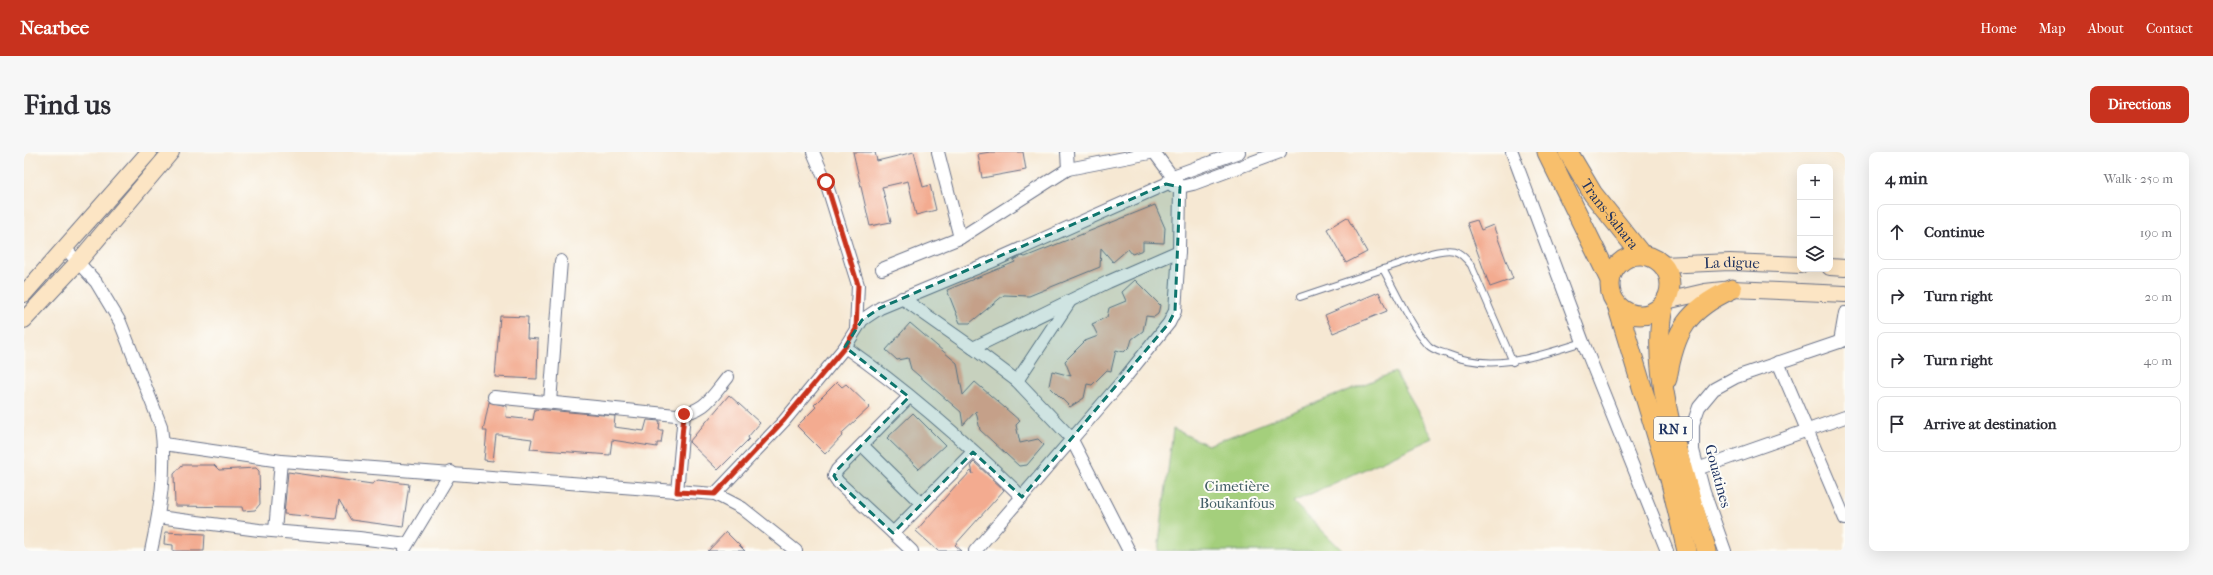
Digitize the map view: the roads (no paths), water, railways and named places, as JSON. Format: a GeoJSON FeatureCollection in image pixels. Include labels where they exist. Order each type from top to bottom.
{"type":"FeatureCollection","features":[{"type":"Feature","properties":{"kind":"highway","name":"Trans-Sahara"},"geometry":{"type":"LineString","coordinates":[[1568,152],[1593,194],[1641,254]]}},
{"type":"Feature","properties":{"kind":"highway"},"geometry":{"type":"LineString","coordinates":[[1547,154],[1610,280]]}},
{"type":"Feature","properties":{"kind":"highway"},"geometry":{"type":"LineString","coordinates":[[1641,254],[1649,256],[1663,265],[1670,283],[1665,302],[1656,311],[1646,315],[1635,315],[1625,312],[1617,305],[1610,294],[1610,280],[1614,268],[1624,259],[1641,254]]}},
{"type":"Feature","properties":{"kind":"highway"},"geometry":{"type":"LineString","coordinates":[[1665,392],[1673,352],[1685,324],[1699,308],[1732,289]]}},
{"type":"Feature","properties":{"kind":"highway","name":"RN 1"},"geometry":{"type":"LineString","coordinates":[[1665,302],[1660,321],[1659,352],[1665,392],[1680,457],[1706,550]]}},
{"type":"Feature","properties":{"kind":"highway","name":"RN 1"},"geometry":{"type":"LineString","coordinates":[[1617,305],[1670,480],[1687,551]]}},
{"type":"Feature","properties":{"kind":"main road"},"geometry":{"type":"LineString","coordinates":[[24,294],[148,152]]}},
{"type":"Feature","properties":{"kind":"main road"},"geometry":{"type":"LineString","coordinates":[[24,320],[79,261],[171,152]]}},
{"type":"Feature","properties":{"kind":"main road","name":"La digue"},"geometry":{"type":"LineString","coordinates":[[1663,265],[1730,262],[1797,265]]}},
{"type":"Feature","properties":{"kind":"main road"},"geometry":{"type":"LineString","coordinates":[[1833,267],[1845,268]]}},
{"type":"Feature","properties":{"kind":"main road"},"geometry":{"type":"LineString","coordinates":[[1665,302],[1705,292],[1732,289],[1845,294]]}},
{"type":"Feature","properties":{"kind":"street"},"geometry":{"type":"LineString","coordinates":[[813,152],[826,182],[858,285],[856,329]]}},
{"type":"Feature","properties":{"kind":"street"},"geometry":{"type":"LineString","coordinates":[[938,152],[960,238]]}},
{"type":"Feature","properties":{"kind":"street"},"geometry":{"type":"LineString","coordinates":[[1067,152],[1068,169]]}},
{"type":"Feature","properties":{"kind":"street"},"geometry":{"type":"LineString","coordinates":[[882,268],[960,238],[1068,169],[1155,152],[1170,180],[1180,187]]}},
{"type":"Feature","properties":{"kind":"street"},"geometry":{"type":"LineString","coordinates":[[715,494],[784,420],[845,347],[862,320],[880,308],[991,262],[1170,180],[1239,152]]}},
{"type":"Feature","properties":{"kind":"street"},"geometry":{"type":"LineString","coordinates":[[1180,187],[1280,152]]}},
{"type":"Feature","properties":{"kind":"street"},"geometry":{"type":"LineString","coordinates":[[1512,152],[1583,342],[1667,551]]}},
{"type":"Feature","properties":{"kind":"street"},"geometry":{"type":"LineString","coordinates":[[975,551],[1071,438],[1124,379],[1169,323],[1175,310],[1180,251],[1180,187]]}},
{"type":"Feature","properties":{"kind":"street"},"geometry":{"type":"LineString","coordinates":[[65,248],[79,261],[96,282],[120,322],[162,426],[164,444],[158,517],[151,551]]}},
{"type":"Feature","properties":{"kind":"street"},"geometry":{"type":"LineString","coordinates":[[973,348],[1070,300],[1180,251]]}},
{"type":"Feature","properties":{"kind":"street"},"geometry":{"type":"LineString","coordinates":[[550,402],[561,261]]}},
{"type":"Feature","properties":{"kind":"street"},"geometry":{"type":"LineString","coordinates":[[902,298],[973,348],[1016,381],[1071,438],[1129,551]]}},
{"type":"Feature","properties":{"kind":"street"},"geometry":{"type":"LineString","coordinates":[[1016,381],[1070,300]]}},
{"type":"Feature","properties":{"kind":"street"},"geometry":{"type":"LineString","coordinates":[[1843,341],[1845,313]]}},
{"type":"Feature","properties":{"kind":"street","name":"Gouatines"},"geometry":{"type":"LineString","coordinates":[[1725,551],[1697,469],[1692,442],[1695,416],[1706,397],[1714,389],[1731,379],[1843,341]]}},
{"type":"Feature","properties":{"kind":"street"},"geometry":{"type":"LineString","coordinates":[[845,347],[875,368],[974,452],[1022,497]]}},
{"type":"Feature","properties":{"kind":"street"},"geometry":{"type":"LineString","coordinates":[[1778,362],[1845,519]]}},
{"type":"Feature","properties":{"kind":"street"},"geometry":{"type":"LineString","coordinates":[[494,397],[676,415],[690,413],[704,407],[728,377]]}},
{"type":"Feature","properties":{"kind":"street"},"geometry":{"type":"LineString","coordinates":[[909,397],[837,470],[834,476],[838,482],[912,551]]}},
{"type":"Feature","properties":{"kind":"street"},"geometry":{"type":"LineString","coordinates":[[677,492],[684,414]]}},
{"type":"Feature","properties":{"kind":"street"},"geometry":{"type":"LineString","coordinates":[[1697,469],[1807,429],[1845,417]]}},
{"type":"Feature","properties":{"kind":"street"},"geometry":{"type":"LineString","coordinates":[[164,444],[281,461],[375,469],[451,472],[715,494],[742,508],[796,551]]}},
{"type":"Feature","properties":{"kind":"street"},"geometry":{"type":"LineString","coordinates":[[862,445],[921,503]]}},
{"type":"Feature","properties":{"kind":"street"},"geometry":{"type":"LineString","coordinates":[[893,533],[921,503],[974,452]]}},
{"type":"Feature","properties":{"kind":"street"},"geometry":{"type":"LineString","coordinates":[[275,531],[281,461]]}},
{"type":"Feature","properties":{"kind":"street"},"geometry":{"type":"LineString","coordinates":[[158,517],[275,531],[359,538],[405,547],[451,472]]}},
{"type":"Feature","properties":{"kind":"street"},"geometry":{"type":"LineString","coordinates":[[1687,551],[1706,550]]}},
{"type":"Feature","properties":{"kind":"lane"},"geometry":{"type":"LineString","coordinates":[[1300,297],[1443,250],[1451,250],[1462,253],[1471,265],[1513,362]]}},
{"type":"Feature","properties":{"kind":"lane"},"geometry":{"type":"LineString","coordinates":[[1383,269],[1417,331],[1429,347],[1459,359],[1495,363],[1513,362],[1583,342]]}},
{"type":"Feature","properties":{"kind":"park label","name":"Cimetière Boukanfous"},"geometry":{"type":"Point","coordinates":[1237,494]}}]}
